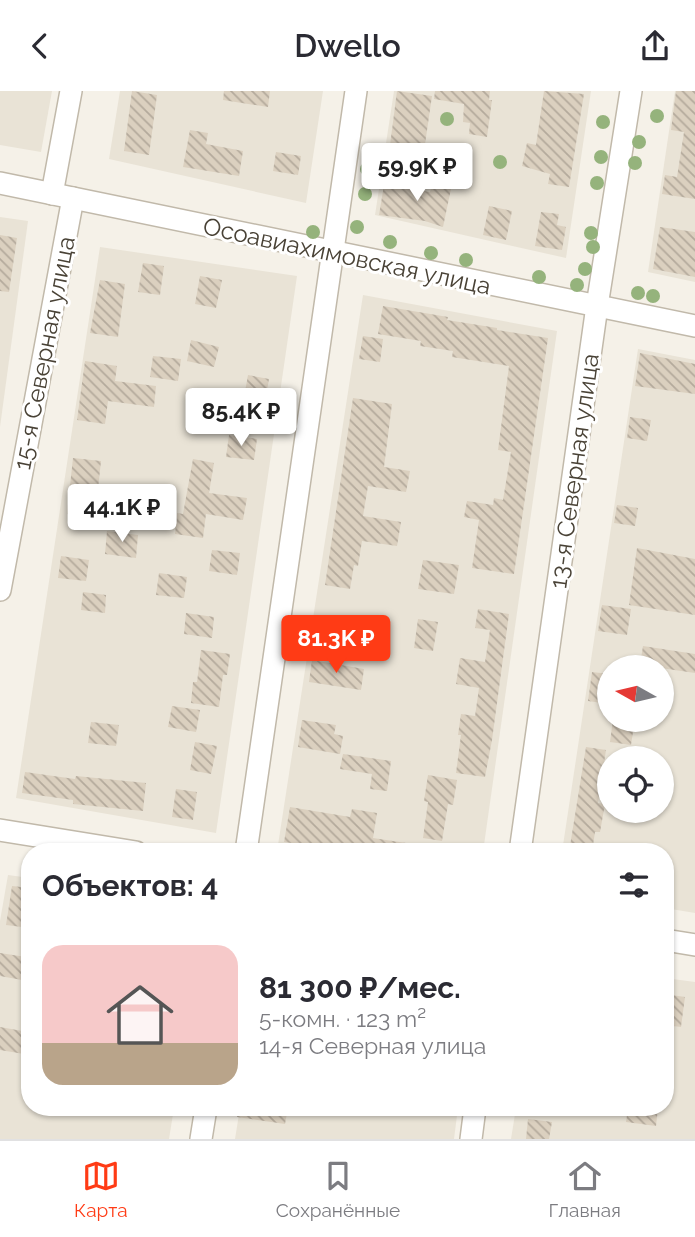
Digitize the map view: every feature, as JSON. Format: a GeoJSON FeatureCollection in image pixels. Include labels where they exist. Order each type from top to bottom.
{"type":"FeatureCollection","features":[{"type":"Feature","properties":{"kind":"street","name":"15-я Северная улица"},"geometry":{"type":"LineString","coordinates":[[0,590],[62,196],[71,91]]}},
{"type":"Feature","properties":{"kind":"street"},"geometry":{"type":"LineString","coordinates":[[247,843],[356,91]]}},
{"type":"Feature","properties":{"kind":"street","name":"13-я Северная улица"},"geometry":{"type":"LineString","coordinates":[[521,843],[597,306],[631,91]]}},
{"type":"Feature","properties":{"kind":"street","name":"Осоавиахимовская улица"},"geometry":{"type":"LineString","coordinates":[[0,183],[695,326]]}},
{"type":"Feature","properties":{"kind":"street"},"geometry":{"type":"LineString","coordinates":[[0,830],[80,843]]}},
{"type":"Feature","properties":{"kind":"street"},"geometry":{"type":"LineString","coordinates":[[674,942],[695,945]]}},
{"type":"Feature","properties":{"kind":"street"},"geometry":{"type":"LineString","coordinates":[[201,1139],[205,1116]]}},
{"type":"Feature","properties":{"kind":"street"},"geometry":{"type":"LineString","coordinates":[[471,1139],[474,1116]]}},
{"type":"Feature","properties":{"kind":"shaded area"},"geometry":{"type":"Polygon","coordinates":[[[0,91],[52,91],[41,152],[0,145],[0,91]]]}},
{"type":"Feature","properties":{"kind":"shaded area"},"geometry":{"type":"Polygon","coordinates":[[[120,91],[323,91],[306,203],[109,159],[120,91]]]}},
{"type":"Feature","properties":{"kind":"shaded area"},"geometry":{"type":"Polygon","coordinates":[[[394,91],[591,91],[566,258],[375,215],[394,91]]]}},
{"type":"Feature","properties":{"kind":"shaded area"},"geometry":{"type":"Polygon","coordinates":[[[675,91],[695,91],[695,282],[648,272],[675,91]]]}},
{"type":"Feature","properties":{"kind":"shaded area"},"geometry":{"type":"Polygon","coordinates":[[[0,217],[28,221],[0,427],[0,217]]]}},
{"type":"Feature","properties":{"kind":"shaded area"},"geometry":{"type":"Polygon","coordinates":[[[100,247],[297,276],[216,833],[16,798],[100,247]]]}},
{"type":"Feature","properties":{"kind":"shaded area"},"geometry":{"type":"Polygon","coordinates":[[[363,295],[557,331],[484,843],[278,843],[363,295]]]}},
{"type":"Feature","properties":{"kind":"shaded area"},"geometry":{"type":"Polygon","coordinates":[[[638,349],[695,360],[695,913],[674,910],[674,843],[563,843],[638,349]]]}},
{"type":"Feature","properties":{"kind":"shaded area"},"geometry":{"type":"Polygon","coordinates":[[[8,875],[21,877],[21,1116],[173,1116],[169,1139],[0,1139],[0,921],[8,875]]]}},
{"type":"Feature","properties":{"kind":"shaded area"},"geometry":{"type":"Polygon","coordinates":[[[674,979],[695,982],[695,1139],[511,1139],[515,1116],[674,1116],[674,979]]]}},
{"type":"Feature","properties":{"kind":"shaded area"},"geometry":{"type":"Polygon","coordinates":[[[239,1116],[457,1116],[454,1139],[235,1139],[239,1116]]]}},
{"type":"Feature","properties":{"kind":"building"},"geometry":{"type":"Polygon","coordinates":[[[132,91],[157,95],[149,155],[124,151],[132,91]]]}},
{"type":"Feature","properties":{"kind":"building"},"geometry":{"type":"Polygon","coordinates":[[[224,91],[270,91],[268,107],[223,100],[224,91]]]}},
{"type":"Feature","properties":{"kind":"building"},"geometry":{"type":"Polygon","coordinates":[[[397,91],[432,96],[423,158],[389,153],[397,91]]]}},
{"type":"Feature","properties":{"kind":"building"},"geometry":{"type":"Polygon","coordinates":[[[435,91],[490,91],[489,100],[492,100],[487,137],[469,134],[470,123],[463,122],[464,104],[434,99],[435,91]]]}},
{"type":"Feature","properties":{"kind":"building"},"geometry":{"type":"Polygon","coordinates":[[[544,91],[584,94],[569,187],[548,184],[550,174],[522,166],[527,143],[536,145],[544,91]]]}},
{"type":"Feature","properties":{"kind":"building"},"geometry":{"type":"Polygon","coordinates":[[[676,91],[695,91],[695,199],[662,194],[665,175],[677,177],[684,132],[671,130],[676,91]]]}},
{"type":"Feature","properties":{"kind":"building"},"geometry":{"type":"Polygon","coordinates":[[[190,130],[208,133],[206,144],[243,151],[239,176],[183,167],[190,130]]]}},
{"type":"Feature","properties":{"kind":"building"},"geometry":{"type":"Polygon","coordinates":[[[276,152],[301,156],[298,175],[273,171],[276,152]]]}},
{"type":"Feature","properties":{"kind":"building"},"geometry":{"type":"Polygon","coordinates":[[[433,180],[452,184],[443,227],[425,221],[379,215],[384,185],[430,192],[433,180]]]}},
{"type":"Feature","properties":{"kind":"building"},"geometry":{"type":"Polygon","coordinates":[[[489,206],[512,211],[506,240],[483,235],[489,206]]]}},
{"type":"Feature","properties":{"kind":"building"},"geometry":{"type":"Polygon","coordinates":[[[541,212],[559,214],[557,225],[566,227],[562,250],[535,246],[541,212]]]}},
{"type":"Feature","properties":{"kind":"building"},"geometry":{"type":"Polygon","coordinates":[[[660,227],[695,232],[695,277],[653,269],[660,227]]]}},
{"type":"Feature","properties":{"kind":"building"},"geometry":{"type":"Polygon","coordinates":[[[0,235],[17,238],[9,292],[0,291],[0,235]]]}},
{"type":"Feature","properties":{"kind":"building"},"geometry":{"type":"Polygon","coordinates":[[[143,263],[164,266],[160,295],[138,292],[143,263]]]}},
{"type":"Feature","properties":{"kind":"building"},"geometry":{"type":"Polygon","coordinates":[[[200,276],[222,280],[216,308],[195,304],[200,276]]]}},
{"type":"Feature","properties":{"kind":"building"},"geometry":{"type":"Polygon","coordinates":[[[100,280],[125,284],[118,337],[90,333],[100,280]]]}},
{"type":"Feature","properties":{"kind":"building"},"geometry":{"type":"Polygon","coordinates":[[[383,306],[548,338],[514,574],[472,568],[479,520],[464,517],[467,501],[493,505],[494,498],[503,500],[511,452],[498,450],[509,366],[452,357],[453,351],[420,346],[421,341],[378,334],[383,306]]]}},
{"type":"Feature","properties":{"kind":"building"},"geometry":{"type":"Polygon","coordinates":[[[363,336],[383,339],[380,362],[359,359],[363,336]]]}},
{"type":"Feature","properties":{"kind":"building"},"geometry":{"type":"Polygon","coordinates":[[[191,340],[219,347],[214,367],[187,361],[191,340]]]}},
{"type":"Feature","properties":{"kind":"building"},"geometry":{"type":"Polygon","coordinates":[[[640,353],[695,364],[695,394],[635,386],[640,353]]]}},
{"type":"Feature","properties":{"kind":"building"},"geometry":{"type":"Polygon","coordinates":[[[153,356],[181,359],[178,381],[150,377],[153,356]]]}},
{"type":"Feature","properties":{"kind":"building"},"geometry":{"type":"Polygon","coordinates":[[[85,361],[117,366],[115,381],[156,386],[154,407],[108,401],[105,424],[77,420],[85,361]]]}},
{"type":"Feature","properties":{"kind":"building"},"geometry":{"type":"Polygon","coordinates":[[[248,375],[269,379],[264,407],[243,403],[248,375]]]}},
{"type":"Feature","properties":{"kind":"building"},"geometry":{"type":"Polygon","coordinates":[[[353,398],[392,404],[384,467],[410,471],[406,492],[368,486],[363,516],[401,522],[397,546],[362,541],[358,566],[354,565],[350,589],[325,585],[353,398]]]}},
{"type":"Feature","properties":{"kind":"building"},"geometry":{"type":"Polygon","coordinates":[[[630,417],[651,420],[647,441],[627,438],[630,417]]]}},
{"type":"Feature","properties":{"kind":"building"},"geometry":{"type":"Polygon","coordinates":[[[229,435],[257,439],[254,460],[226,457],[229,435]]]}},
{"type":"Feature","properties":{"kind":"building"},"geometry":{"type":"Polygon","coordinates":[[[73,458],[101,461],[95,518],[67,514],[73,458]]]}},
{"type":"Feature","properties":{"kind":"building"},"geometry":{"type":"Polygon","coordinates":[[[193,459],[214,463],[209,493],[247,498],[243,520],[206,514],[203,538],[175,534],[177,513],[183,514],[193,459]]]}},
{"type":"Feature","properties":{"kind":"building"},"geometry":{"type":"Polygon","coordinates":[[[617,505],[638,508],[635,526],[614,523],[617,505]]]}},
{"type":"Feature","properties":{"kind":"building"},"geometry":{"type":"Polygon","coordinates":[[[107,531],[138,535],[136,558],[105,554],[107,531]]]}},
{"type":"Feature","properties":{"kind":"building"},"geometry":{"type":"Polygon","coordinates":[[[637,548],[695,559],[695,615],[629,605],[637,548]]]}},
{"type":"Feature","properties":{"kind":"building"},"geometry":{"type":"Polygon","coordinates":[[[212,550],[240,553],[237,575],[209,571],[212,550]]]}},
{"type":"Feature","properties":{"kind":"building"},"geometry":{"type":"Polygon","coordinates":[[[61,556],[89,560],[86,581],[58,578],[61,556]]]}},
{"type":"Feature","properties":{"kind":"building"},"geometry":{"type":"Polygon","coordinates":[[[423,560],[459,565],[454,594],[418,589],[423,560]]]}},
{"type":"Feature","properties":{"kind":"building"},"geometry":{"type":"Polygon","coordinates":[[[159,573],[187,577],[184,598],[156,595],[159,573]]]}},
{"type":"Feature","properties":{"kind":"building"},"geometry":{"type":"Polygon","coordinates":[[[83,592],[106,595],[105,613],[81,610],[83,592]]]}},
{"type":"Feature","properties":{"kind":"building"},"geometry":{"type":"Polygon","coordinates":[[[602,605],[631,609],[627,635],[598,631],[602,605]]]}},
{"type":"Feature","properties":{"kind":"building"},"geometry":{"type":"Polygon","coordinates":[[[478,609],[509,614],[485,777],[456,773],[461,714],[475,716],[479,688],[456,684],[460,658],[485,662],[490,630],[475,628],[478,609]]]}},
{"type":"Feature","properties":{"kind":"building"},"geometry":{"type":"Polygon","coordinates":[[[186,613],[214,617],[212,638],[184,634],[186,613]]]}},
{"type":"Feature","properties":{"kind":"building"},"geometry":{"type":"Polygon","coordinates":[[[418,619],[438,622],[433,651],[414,648],[418,619]]]}},
{"type":"Feature","properties":{"kind":"building"},"geometry":{"type":"Polygon","coordinates":[[[643,646],[695,654],[695,673],[674,670],[674,655],[642,655],[643,646]]]}},
{"type":"Feature","properties":{"kind":"building"},"geometry":{"type":"Polygon","coordinates":[[[201,650],[230,654],[227,675],[223,675],[219,707],[191,703],[201,650]]]}},
{"type":"Feature","properties":{"kind":"building"},"geometry":{"type":"Polygon","coordinates":[[[312,660],[364,669],[361,690],[309,682],[312,660]]]}},
{"type":"Feature","properties":{"kind":"building"},"geometry":{"type":"Polygon","coordinates":[[[592,672],[597,673],[597,702],[588,701],[592,672]]]}},
{"type":"Feature","properties":{"kind":"building"},"geometry":{"type":"Polygon","coordinates":[[[172,706],[200,710],[196,732],[168,727],[172,706]]]}},
{"type":"Feature","properties":{"kind":"building"},"geometry":{"type":"Polygon","coordinates":[[[302,720],[336,725],[334,734],[343,736],[340,754],[298,747],[302,720]]]}},
{"type":"Feature","properties":{"kind":"building"},"geometry":{"type":"Polygon","coordinates":[[[91,722],[119,725],[116,746],[88,743],[91,722]]]}},
{"type":"Feature","properties":{"kind":"building"},"geometry":{"type":"Polygon","coordinates":[[[611,732],[633,732],[631,745],[610,742],[611,732]]]}},
{"type":"Feature","properties":{"kind":"building"},"geometry":{"type":"Polygon","coordinates":[[[195,742],[217,746],[211,774],[190,770],[195,742]]]}},
{"type":"Feature","properties":{"kind":"building"},"geometry":{"type":"Polygon","coordinates":[[[586,747],[597,749],[597,823],[602,823],[600,832],[595,832],[593,843],[570,843],[586,747]]]}},
{"type":"Feature","properties":{"kind":"building"},"geometry":{"type":"Polygon","coordinates":[[[343,754],[391,761],[387,791],[370,789],[372,774],[340,769],[343,754]]]}},
{"type":"Feature","properties":{"kind":"building"},"geometry":{"type":"Polygon","coordinates":[[[25,772],[75,779],[76,776],[146,783],[143,811],[73,804],[73,800],[22,793],[25,772]]]}},
{"type":"Feature","properties":{"kind":"building"},"geometry":{"type":"Polygon","coordinates":[[[428,775],[457,780],[453,805],[448,804],[442,841],[423,838],[428,802],[424,801],[428,775]]]}},
{"type":"Feature","properties":{"kind":"building"},"geometry":{"type":"Polygon","coordinates":[[[176,789],[197,792],[193,820],[172,817],[176,789]]]}},
{"type":"Feature","properties":{"kind":"building"},"geometry":{"type":"Polygon","coordinates":[[[290,807],[350,817],[352,809],[377,813],[373,838],[406,843],[292,843],[284,842],[290,807]]]}},
{"type":"Feature","properties":{"kind":"building"},"geometry":{"type":"Polygon","coordinates":[[[12,886],[21,887],[21,927],[6,925],[12,886]]]}},
{"type":"Feature","properties":{"kind":"building"},"geometry":{"type":"Polygon","coordinates":[[[0,953],[21,956],[21,980],[0,976],[0,953]]]}},
{"type":"Feature","properties":{"kind":"building"},"geometry":{"type":"Polygon","coordinates":[[[674,995],[685,997],[681,1027],[674,1026],[674,995]]]}},
{"type":"Feature","properties":{"kind":"building"},"geometry":{"type":"Polygon","coordinates":[[[0,1027],[21,1031],[21,1054],[0,1050],[0,1027]]]}},
{"type":"Feature","properties":{"kind":"building"},"geometry":{"type":"Polygon","coordinates":[[[237,1116],[286,1116],[285,1124],[237,1116]]]}},
{"type":"Feature","properties":{"kind":"building"},"geometry":{"type":"Polygon","coordinates":[[[627,1116],[657,1116],[656,1126],[626,1122],[627,1116]]]}},
{"type":"Feature","properties":{"kind":"building"},"geometry":{"type":"Polygon","coordinates":[[[528,1119],[552,1122],[549,1139],[526,1139],[528,1119]]]}}]}
